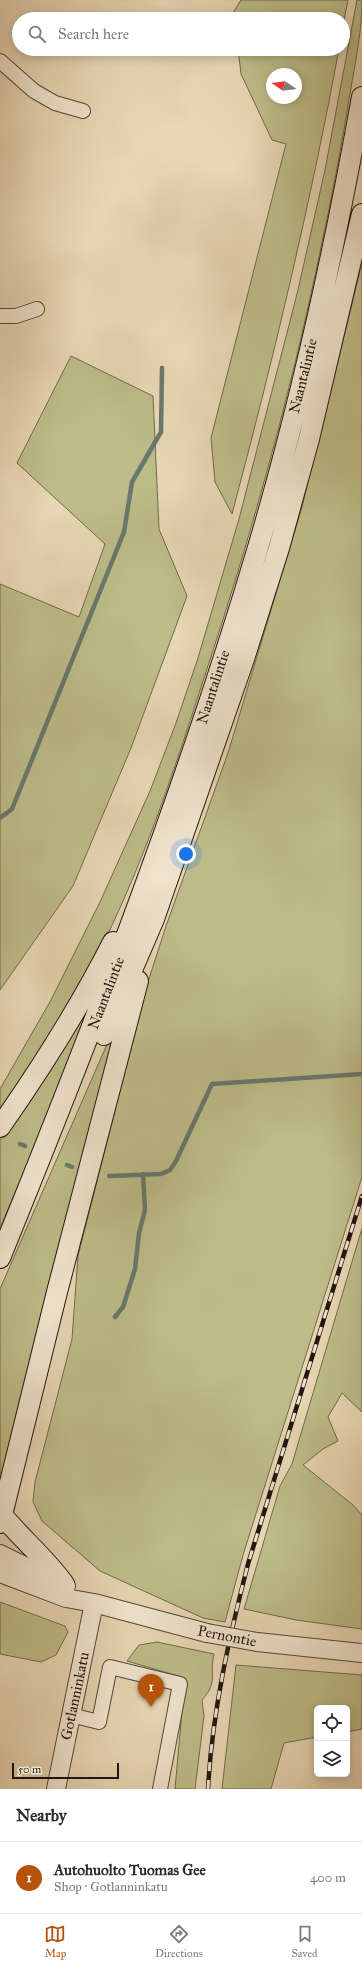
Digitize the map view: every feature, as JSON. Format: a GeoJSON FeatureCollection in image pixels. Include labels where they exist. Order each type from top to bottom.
{"type":"FeatureCollection","features":[{"type":"Feature","properties":{"kind":"main road","name":"Naantalintie"},"geometry":{"type":"LineString","coordinates":[[0,1258],[90,1037],[152,868],[226,650],[259,543],[287,443],[323,292],[348,176],[362,97]]}},
{"type":"Feature","properties":{"kind":"main road","name":"Naantalintie"},"geometry":{"type":"LineString","coordinates":[[0,1264],[45,1171],[154,920],[208,767],[279,548],[311,431],[362,214]]}},
{"type":"Feature","properties":{"kind":"main road"},"geometry":{"type":"LineString","coordinates":[[0,1127],[58,1042],[92,985],[152,868]]}},
{"type":"Feature","properties":{"kind":"main road"},"geometry":{"type":"LineString","coordinates":[[64,1584],[50,1565],[1,1519],[59,1284],[154,920]]}},
{"type":"Feature","properties":{"kind":"street"},"geometry":{"type":"LineString","coordinates":[[0,62],[34,92],[55,103],[82,111]]}},
{"type":"Feature","properties":{"kind":"street"},"geometry":{"type":"LineString","coordinates":[[0,316],[16,316],[37,309]]}},
{"type":"Feature","properties":{"kind":"street","name":"Pernontie"},"geometry":{"type":"LineString","coordinates":[[0,1554],[64,1584],[94,1603]]}},
{"type":"Feature","properties":{"kind":"street","name":"Pernontie"},"geometry":{"type":"LineString","coordinates":[[0,1573],[66,1598],[94,1603],[207,1633],[257,1642],[362,1653]]}},
{"type":"Feature","properties":{"kind":"street","name":"Gotlanninkatu"},"geometry":{"type":"LineString","coordinates":[[56,1789],[94,1603]]}},
{"type":"Feature","properties":{"kind":"street"},"geometry":{"type":"LineString","coordinates":[[71,1715],[99,1722],[110,1667],[180,1684],[160,1789]]}},
{"type":"Feature","properties":{"kind":"shaded area"},"geometry":{"type":"Polygon","coordinates":[[[241,0],[348,0],[346,12],[234,11],[241,0]]]}},
{"type":"Feature","properties":{"kind":"shaded area"},"geometry":{"type":"Polygon","coordinates":[[[357,0],[362,0],[357,55],[333,190],[296,360],[253,522],[180,752],[142,856],[96,958],[74,998],[0,1115],[0,1089],[51,1000],[100,902],[150,791],[176,723],[198,658],[239,519],[298,290],[325,170],[346,56],[350,56],[350,37],[357,0]]]}},
{"type":"Feature","properties":{"kind":"shaded area"},"geometry":{"type":"Polygon","coordinates":[[[239,56],[338,56],[316,166],[290,283],[232,514],[215,482],[211,438],[286,144],[272,140],[241,74],[239,56]]]}},
{"type":"Feature","properties":{"kind":"shaded area"},"geometry":{"type":"Polygon","coordinates":[[[362,263],[362,1177],[243,1555],[225,1622],[203,1618],[100,1571],[42,1521],[33,1502],[35,1482],[72,1339],[78,1256],[147,985],[166,926],[228,753],[302,507],[362,263]]]}},
{"type":"Feature","properties":{"kind":"shaded area"},"geometry":{"type":"Polygon","coordinates":[[[71,356],[153,396],[159,529],[187,596],[131,748],[73,886],[0,990],[0,584],[79,617],[105,544],[17,463],[71,356]]]}},
{"type":"Feature","properties":{"kind":"shaded area"},"geometry":{"type":"Polygon","coordinates":[[[94,1000],[57,1094],[0,1228],[0,1140],[50,1071],[94,1000]]]}},
{"type":"Feature","properties":{"kind":"shaded area"},"geometry":{"type":"Polygon","coordinates":[[[115,1026],[118,1026],[0,1494],[0,1289],[115,1026]]]}},
{"type":"Feature","properties":{"kind":"shaded area"},"geometry":{"type":"Polygon","coordinates":[[[362,1228],[362,1412],[342,1393],[328,1417],[338,1441],[323,1449],[303,1465],[353,1505],[362,1515],[362,1629],[296,1620],[244,1609],[280,1486],[292,1464],[362,1228]]]}},
{"type":"Feature","properties":{"kind":"shaded area"},"geometry":{"type":"Polygon","coordinates":[[[0,1602],[65,1626],[68,1632],[56,1655],[41,1662],[0,1654],[0,1602]]]}},
{"type":"Feature","properties":{"kind":"shaded area"},"geometry":{"type":"Polygon","coordinates":[[[157,1642],[214,1654],[212,1683],[202,1700],[204,1716],[195,1789],[175,1789],[185,1678],[127,1661],[139,1645],[157,1642]]]}},
{"type":"Feature","properties":{"kind":"shaded area"},"geometry":{"type":"Polygon","coordinates":[[[236,1665],[362,1675],[362,1729],[350,1731],[350,1705],[314,1705],[314,1738],[284,1743],[271,1789],[222,1789],[236,1665]]]}},
{"type":"Feature","properties":{"kind":"waterway"},"geometry":{"type":"LineString","coordinates":[[0,818],[12,809],[124,532],[132,482],[161,432],[162,368]]}},
{"type":"Feature","properties":{"kind":"waterway"},"geometry":{"type":"LineString","coordinates":[[109,1176],[161,1174],[170,1170],[176,1161],[212,1084],[362,1074]]}},
{"type":"Feature","properties":{"kind":"waterway"},"geometry":{"type":"LineString","coordinates":[[20,1144],[25,1146]]}},
{"type":"Feature","properties":{"kind":"waterway"},"geometry":{"type":"LineString","coordinates":[[67,1165],[72,1167]]}},
{"type":"Feature","properties":{"kind":"waterway"},"geometry":{"type":"LineString","coordinates":[[115,1317],[123,1307],[135,1269],[139,1233],[145,1210],[143,1174]]}},
{"type":"Feature","properties":{"kind":"railway"},"geometry":{"type":"LineString","coordinates":[[208,1789],[217,1704],[234,1620],[248,1564],[362,1196]]}},
{"type":"Feature","properties":{"kind":"place","name":"Autohuolto Tuomas Gee"},"geometry":{"type":"Point","coordinates":[151,1707]}}]}
